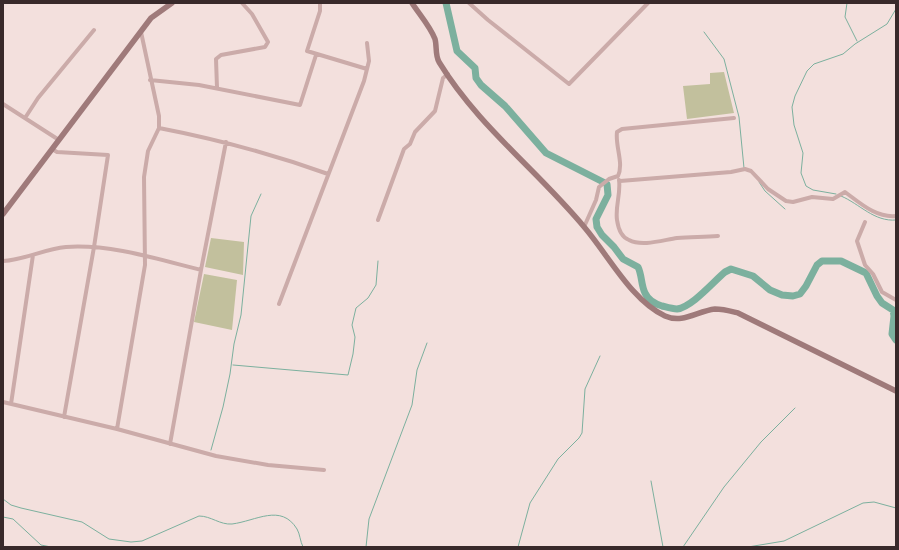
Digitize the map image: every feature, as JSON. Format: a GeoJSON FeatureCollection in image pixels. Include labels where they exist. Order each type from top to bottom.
{"type":"FeatureCollection","features":[{"type":"Feature","properties":{"kind":"main road"},"geometry":{"type":"LineString","coordinates":[[3,214],[151,18],[172,3]]}},
{"type":"Feature","properties":{"kind":"main road"},"geometry":{"type":"LineString","coordinates":[[412,3],[433,35],[438,61],[476,112],[584,227],[635,293],[647,305],[665,316],[683,319],[713,309],[724,309],[738,314],[896,391]]}},
{"type":"Feature","properties":{"kind":"street"},"geometry":{"type":"LineString","coordinates":[[217,88],[216,59],[221,55],[265,47],[268,42],[252,14],[242,3]]}},
{"type":"Feature","properties":{"kind":"street"},"geometry":{"type":"LineString","coordinates":[[320,3],[320,11],[307,51],[316,55],[367,69]]}},
{"type":"Feature","properties":{"kind":"street"},"geometry":{"type":"LineString","coordinates":[[469,3],[488,20],[569,84],[648,3]]}},
{"type":"Feature","properties":{"kind":"street"},"geometry":{"type":"LineString","coordinates":[[25,118],[38,98],[94,30]]}},
{"type":"Feature","properties":{"kind":"street"},"geometry":{"type":"LineString","coordinates":[[117,429],[145,265],[144,177],[148,151],[158,128],[158,116],[141,32]]}},
{"type":"Feature","properties":{"kind":"street"},"geometry":{"type":"LineString","coordinates":[[279,304],[364,81],[369,61],[367,43]]}},
{"type":"Feature","properties":{"kind":"street"},"geometry":{"type":"LineString","coordinates":[[150,80],[217,88],[300,105],[316,55]]}},
{"type":"Feature","properties":{"kind":"street"},"geometry":{"type":"LineString","coordinates":[[378,220],[404,149],[410,144],[415,132],[435,111],[443,78],[448,74]]}},
{"type":"Feature","properties":{"kind":"street"},"geometry":{"type":"LineString","coordinates":[[3,104],[59,140]]}},
{"type":"Feature","properties":{"kind":"street"},"geometry":{"type":"LineString","coordinates":[[718,236],[679,238],[637,243],[627,240],[621,233],[617,220],[617,209],[621,193],[618,176],[621,170],[616,132],[622,128],[734,118]]}},
{"type":"Feature","properties":{"kind":"street"},"geometry":{"type":"LineString","coordinates":[[158,128],[226,142],[285,158],[328,174]]}},
{"type":"Feature","properties":{"kind":"street"},"geometry":{"type":"LineString","coordinates":[[170,444],[201,270],[226,142]]}},
{"type":"Feature","properties":{"kind":"street"},"geometry":{"type":"LineString","coordinates":[[52,149],[57,152],[108,155],[94,247],[64,417]]}},
{"type":"Feature","properties":{"kind":"street"},"geometry":{"type":"LineString","coordinates":[[620,181],[731,172],[745,169],[751,171],[768,189],[786,200],[793,202],[812,197],[833,199],[845,192],[872,211],[885,216],[896,216]]}},
{"type":"Feature","properties":{"kind":"street"},"geometry":{"type":"LineString","coordinates":[[584,227],[596,200],[599,187],[609,178],[618,176]]}},
{"type":"Feature","properties":{"kind":"street"},"geometry":{"type":"LineString","coordinates":[[865,222],[857,241],[865,265],[873,274],[882,292],[896,300]]}},
{"type":"Feature","properties":{"kind":"street"},"geometry":{"type":"LineString","coordinates":[[3,261],[63,248],[94,247],[144,256],[201,270]]}},
{"type":"Feature","properties":{"kind":"street"},"geometry":{"type":"LineString","coordinates":[[12,404],[33,255]]}},
{"type":"Feature","properties":{"kind":"street"},"geometry":{"type":"LineString","coordinates":[[3,402],[117,429],[231,459],[268,465],[324,470]]}},
{"type":"Feature","properties":{"kind":"shaded area"},"geometry":{"type":"Polygon","coordinates":[[[724,72],[734,113],[687,119],[683,86],[710,84],[710,73],[724,72]]]}},
{"type":"Feature","properties":{"kind":"shaded area"},"geometry":{"type":"Polygon","coordinates":[[[211,238],[244,242],[243,275],[205,267],[211,238]]]}},
{"type":"Feature","properties":{"kind":"shaded area"},"geometry":{"type":"Polygon","coordinates":[[[204,274],[237,280],[232,330],[194,322],[204,274]]]}},
{"type":"Feature","properties":{"kind":"waterway"},"geometry":{"type":"LineString","coordinates":[[446,3],[457,51],[475,68],[476,78],[481,85],[505,106],[546,153],[607,184],[608,195],[596,219],[597,227],[623,259],[638,267],[646,295],[652,301],[659,305],[671,308],[677,309],[683,307],[696,299],[725,272],[731,269],[753,276],[770,290],[782,295],[793,296],[800,294],[817,265],[822,261],[841,261],[866,273],[882,303],[893,310],[894,316],[892,334],[896,340]]}},
{"type":"Feature","properties":{"kind":"waterway"},"geometry":{"type":"LineString","coordinates":[[847,3],[845,17],[857,41]]}},
{"type":"Feature","properties":{"kind":"waterway"},"geometry":{"type":"LineString","coordinates":[[836,194],[813,190],[806,186],[801,173],[803,153],[794,125],[792,107],[795,96],[807,71],[814,64],[843,54],[855,44],[887,24],[896,9]]}},
{"type":"Feature","properties":{"kind":"waterway"},"geometry":{"type":"LineString","coordinates":[[704,32],[724,59],[739,117],[744,168]]}},
{"type":"Feature","properties":{"kind":"waterway"},"geometry":{"type":"LineString","coordinates":[[759,182],[765,191],[785,209]]}},
{"type":"Feature","properties":{"kind":"waterway"},"geometry":{"type":"LineString","coordinates":[[211,450],[223,407],[230,374],[234,344],[241,315],[251,216],[261,194]]}},
{"type":"Feature","properties":{"kind":"waterway"},"geometry":{"type":"LineString","coordinates":[[841,196],[867,212],[888,220],[896,220]]}},
{"type":"Feature","properties":{"kind":"waterway"},"geometry":{"type":"LineString","coordinates":[[233,365],[348,375],[353,354],[355,337],[352,325],[356,308],[368,298],[376,285],[378,261]]}},
{"type":"Feature","properties":{"kind":"waterway"},"geometry":{"type":"LineString","coordinates":[[893,310],[896,307]]}},
{"type":"Feature","properties":{"kind":"waterway"},"geometry":{"type":"LineString","coordinates":[[366,547],[369,519],[412,405],[417,370],[427,343]]}},
{"type":"Feature","properties":{"kind":"waterway"},"geometry":{"type":"LineString","coordinates":[[518,547],[530,503],[558,459],[582,433],[585,389],[600,356]]}},
{"type":"Feature","properties":{"kind":"waterway"},"geometry":{"type":"LineString","coordinates":[[683,547],[724,487],[761,442],[795,408]]}},
{"type":"Feature","properties":{"kind":"waterway"},"geometry":{"type":"LineString","coordinates":[[651,481],[663,547]]}},
{"type":"Feature","properties":{"kind":"waterway"},"geometry":{"type":"LineString","coordinates":[[3,499],[11,505],[21,508],[82,522],[109,539],[131,542],[142,541],[199,516],[232,524],[259,517],[276,515],[291,521],[298,531],[303,547]]}},
{"type":"Feature","properties":{"kind":"waterway"},"geometry":{"type":"LineString","coordinates":[[748,547],[784,541],[863,503],[874,502],[896,508]]}},
{"type":"Feature","properties":{"kind":"waterway"},"geometry":{"type":"LineString","coordinates":[[3,517],[13,519],[41,545],[51,547]]}}]}
